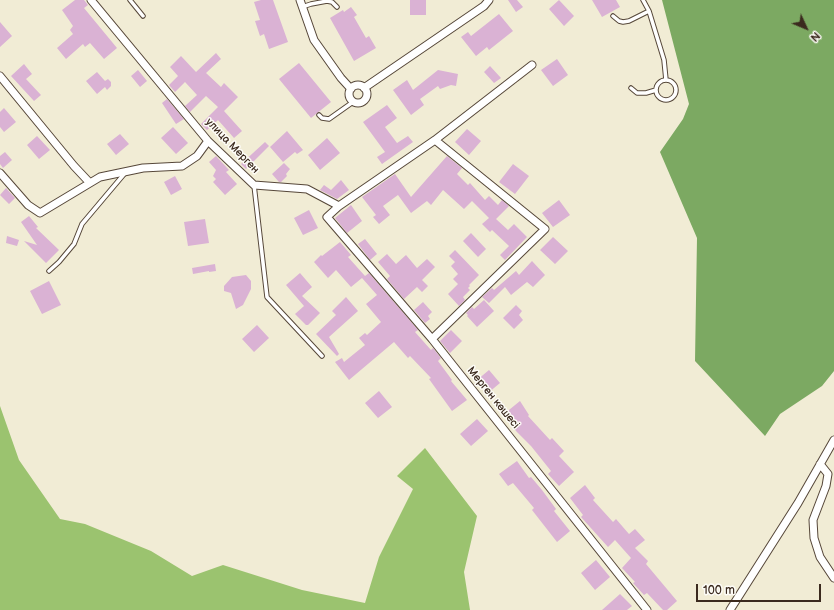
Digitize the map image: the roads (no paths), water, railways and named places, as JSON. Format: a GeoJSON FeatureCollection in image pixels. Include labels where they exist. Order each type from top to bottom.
{"type":"FeatureCollection","features":[{"type":"Feature","properties":{"kind":"street","name":"улица Мерген"},"geometry":{"type":"LineString","coordinates":[[91,0],[208,141],[254,185],[307,189],[339,206]]}},
{"type":"Feature","properties":{"kind":"street"},"geometry":{"type":"LineString","coordinates":[[364,88],[484,6],[489,0]]}},
{"type":"Feature","properties":{"kind":"street"},"geometry":{"type":"LineString","coordinates":[[301,4],[314,40],[341,78],[351,89]]}},
{"type":"Feature","properties":{"kind":"street"},"geometry":{"type":"LineString","coordinates":[[339,206],[435,140],[532,65]]}},
{"type":"Feature","properties":{"kind":"street"},"geometry":{"type":"LineString","coordinates":[[0,76],[89,182]]}},
{"type":"Feature","properties":{"kind":"street"},"geometry":{"type":"LineString","coordinates":[[355,86],[364,88],[367,93],[366,98],[359,103],[353,102],[350,99],[349,94],[351,89],[355,86]]}},
{"type":"Feature","properties":{"kind":"street"},"geometry":{"type":"LineString","coordinates":[[432,339],[545,229],[435,140]]}},
{"type":"Feature","properties":{"kind":"street"},"geometry":{"type":"LineString","coordinates":[[0,172],[28,205],[40,213],[89,182],[100,177],[144,168],[182,166],[197,156],[208,141]]}},
{"type":"Feature","properties":{"kind":"street","name":"Мерген көшесі"},"geometry":{"type":"LineString","coordinates":[[339,206],[327,217],[432,339],[647,610]]}},
{"type":"Feature","properties":{"kind":"street"},"geometry":{"type":"LineString","coordinates":[[730,610],[798,503],[834,440]]}},
{"type":"Feature","properties":{"kind":"street"},"geometry":{"type":"LineString","coordinates":[[820,464],[828,474],[826,486],[813,520],[814,538],[820,557],[834,578]]}},
{"type":"Feature","properties":{"kind":"lane"},"geometry":{"type":"LineString","coordinates":[[130,0],[143,16]]}},
{"type":"Feature","properties":{"kind":"lane"},"geometry":{"type":"LineString","coordinates":[[643,0],[664,60],[666,80]]}},
{"type":"Feature","properties":{"kind":"lane"},"geometry":{"type":"LineString","coordinates":[[301,4],[327,1],[332,2],[337,8]]}},
{"type":"Feature","properties":{"kind":"lane"},"geometry":{"type":"LineString","coordinates":[[613,16],[619,22],[623,22],[629,21],[648,11]]}},
{"type":"Feature","properties":{"kind":"lane"},"geometry":{"type":"LineString","coordinates":[[666,80],[671,81],[675,85],[676,90],[674,96],[665,100],[660,99],[656,90],[657,85],[661,81],[666,80]]}},
{"type":"Feature","properties":{"kind":"lane"},"geometry":{"type":"LineString","coordinates":[[631,88],[637,92],[646,93],[656,90]]}},
{"type":"Feature","properties":{"kind":"lane"},"geometry":{"type":"LineString","coordinates":[[319,114],[322,118],[329,119],[353,102]]}},
{"type":"Feature","properties":{"kind":"lane"},"geometry":{"type":"LineString","coordinates":[[48,271],[59,262],[74,244],[82,224],[126,172]]}},
{"type":"Feature","properties":{"kind":"lane"},"geometry":{"type":"LineString","coordinates":[[254,185],[267,297],[322,356]]}}]}
